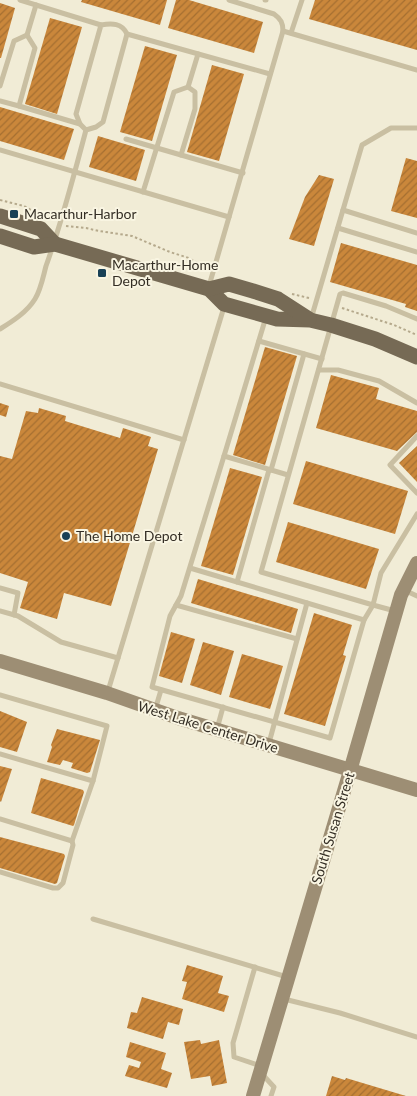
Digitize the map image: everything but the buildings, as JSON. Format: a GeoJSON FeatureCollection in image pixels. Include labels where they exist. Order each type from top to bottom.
{"type":"FeatureCollection","features":[{"type":"Feature","properties":{"kind":"main road"},"geometry":{"type":"LineString","coordinates":[[0,216],[41,229],[55,244]]}},
{"type":"Feature","properties":{"kind":"main road"},"geometry":{"type":"LineString","coordinates":[[0,236],[34,247],[55,244],[208,289],[224,304],[277,319],[310,320],[331,325],[375,339],[417,357]]}},
{"type":"Feature","properties":{"kind":"main road"},"geometry":{"type":"LineString","coordinates":[[208,289],[229,284],[253,291],[278,299],[310,320]]}},
{"type":"Feature","properties":{"kind":"street","name":"South Susan Street"},"geometry":{"type":"LineString","coordinates":[[253,1096],[396,612],[403,590],[417,563]]}},
{"type":"Feature","properties":{"kind":"street","name":"West Lake Center Drive"},"geometry":{"type":"LineString","coordinates":[[0,662],[107,693],[268,746],[417,790]]}},
{"type":"Feature","properties":{"kind":"lane"},"geometry":{"type":"LineString","coordinates":[[20,0],[100,25],[109,23],[117,24],[124,28],[127,34],[103,122],[96,127],[86,130]]}},
{"type":"Feature","properties":{"kind":"lane"},"geometry":{"type":"LineString","coordinates":[[208,289],[283,30],[280,18],[274,14],[229,0]]}},
{"type":"Feature","properties":{"kind":"lane"},"geometry":{"type":"LineString","coordinates":[[291,33],[302,0]]}},
{"type":"Feature","properties":{"kind":"lane"},"geometry":{"type":"LineString","coordinates":[[19,106],[35,48],[27,35],[36,5]]}},
{"type":"Feature","properties":{"kind":"lane"},"geometry":{"type":"LineString","coordinates":[[86,130],[80,124],[76,114],[100,25]]}},
{"type":"Feature","properties":{"kind":"lane"},"geometry":{"type":"LineString","coordinates":[[283,30],[417,70]]}},
{"type":"Feature","properties":{"kind":"lane"},"geometry":{"type":"LineString","coordinates":[[127,34],[270,74]]}},
{"type":"Feature","properties":{"kind":"lane"},"geometry":{"type":"LineString","coordinates":[[0,86],[14,41],[27,35]]}},
{"type":"Feature","properties":{"kind":"lane"},"geometry":{"type":"LineString","coordinates":[[143,192],[174,92],[188,86],[198,54]]}},
{"type":"Feature","properties":{"kind":"lane"},"geometry":{"type":"LineString","coordinates":[[181,154],[196,103],[195,92],[188,86]]}},
{"type":"Feature","properties":{"kind":"lane"},"geometry":{"type":"LineString","coordinates":[[0,101],[80,124]]}},
{"type":"Feature","properties":{"kind":"lane"},"geometry":{"type":"LineString","coordinates":[[310,320],[362,145],[391,128],[417,128]]}},
{"type":"Feature","properties":{"kind":"lane"},"geometry":{"type":"LineString","coordinates":[[0,329],[14,320],[34,300],[55,244],[86,130]]}},
{"type":"Feature","properties":{"kind":"lane"},"geometry":{"type":"LineString","coordinates":[[126,139],[242,173]]}},
{"type":"Feature","properties":{"kind":"lane"},"geometry":{"type":"LineString","coordinates":[[0,150],[230,217]]}},
{"type":"Feature","properties":{"kind":"lane"},"geometry":{"type":"LineString","coordinates":[[343,210],[417,233]]}},
{"type":"Feature","properties":{"kind":"lane"},"geometry":{"type":"LineString","coordinates":[[338,228],[417,252]]}},
{"type":"Feature","properties":{"kind":"lane"},"geometry":{"type":"LineString","coordinates":[[396,612],[261,572],[340,294],[343,292],[386,306],[417,319]]}},
{"type":"Feature","properties":{"kind":"lane"},"geometry":{"type":"LineString","coordinates":[[107,693],[224,304]]}},
{"type":"Feature","properties":{"kind":"lane"},"geometry":{"type":"LineString","coordinates":[[266,316],[190,568],[181,596],[170,616],[152,687],[330,738],[364,620],[373,605],[381,574],[417,514]]}},
{"type":"Feature","properties":{"kind":"lane"},"geometry":{"type":"LineString","coordinates":[[259,341],[322,359]]}},
{"type":"Feature","properties":{"kind":"lane"},"geometry":{"type":"LineString","coordinates":[[237,582],[304,354]]}},
{"type":"Feature","properties":{"kind":"lane"},"geometry":{"type":"LineString","coordinates":[[319,370],[338,370],[379,382],[417,403]]}},
{"type":"Feature","properties":{"kind":"lane"},"geometry":{"type":"LineString","coordinates":[[0,384],[184,440]]}},
{"type":"Feature","properties":{"kind":"lane"},"geometry":{"type":"LineString","coordinates":[[417,436],[390,465],[417,493]]}},
{"type":"Feature","properties":{"kind":"lane"},"geometry":{"type":"LineString","coordinates":[[224,456],[288,475]]}},
{"type":"Feature","properties":{"kind":"lane"},"geometry":{"type":"LineString","coordinates":[[190,568],[364,620]]}},
{"type":"Feature","properties":{"kind":"lane"},"geometry":{"type":"LineString","coordinates":[[0,588],[18,593],[14,615]]}},
{"type":"Feature","properties":{"kind":"lane"},"geometry":{"type":"LineString","coordinates":[[403,590],[417,596]]}},
{"type":"Feature","properties":{"kind":"lane"},"geometry":{"type":"LineString","coordinates":[[268,746],[307,603]]}},
{"type":"Feature","properties":{"kind":"lane"},"geometry":{"type":"LineString","coordinates":[[176,605],[297,639]]}},
{"type":"Feature","properties":{"kind":"lane"},"geometry":{"type":"LineString","coordinates":[[0,611],[14,615],[60,642],[118,658]]}},
{"type":"Feature","properties":{"kind":"lane"},"geometry":{"type":"LineString","coordinates":[[155,710],[161,690]]}},
{"type":"Feature","properties":{"kind":"lane"},"geometry":{"type":"LineString","coordinates":[[0,696],[107,726],[93,781],[72,841],[73,845],[63,884],[58,888],[53,888],[0,872]]}},
{"type":"Feature","properties":{"kind":"lane"},"geometry":{"type":"LineString","coordinates":[[217,730],[223,708]]}},
{"type":"Feature","properties":{"kind":"lane"},"geometry":{"type":"LineString","coordinates":[[0,754],[93,781]]}},
{"type":"Feature","properties":{"kind":"lane"},"geometry":{"type":"LineString","coordinates":[[0,819],[72,841]]}},
{"type":"Feature","properties":{"kind":"lane"},"geometry":{"type":"LineString","coordinates":[[93,919],[287,977]]}},
{"type":"Feature","properties":{"kind":"lane"},"geometry":{"type":"LineString","coordinates":[[256,967],[233,1043],[234,1057],[261,1069],[274,1087],[271,1096]]}},
{"type":"Feature","properties":{"kind":"lane"},"geometry":{"type":"LineString","coordinates":[[281,999],[340,1013],[417,1036]]}},
{"type":"Feature","properties":{"kind":"path"},"geometry":{"type":"LineString","coordinates":[[0,200],[24,206],[46,220],[72,228],[86,228],[132,236],[189,258],[206,268]]}},
{"type":"Feature","properties":{"kind":"place","name":"Macarthur-Harbor"},"geometry":{"type":"Point","coordinates":[14,214]}},
{"type":"Feature","properties":{"kind":"place","name":"Macarthur-Home Depot"},"geometry":{"type":"Point","coordinates":[102,273]}},
{"type":"Feature","properties":{"kind":"place","name":"The Home Depot"},"geometry":{"type":"Point","coordinates":[66,536]}}]}
